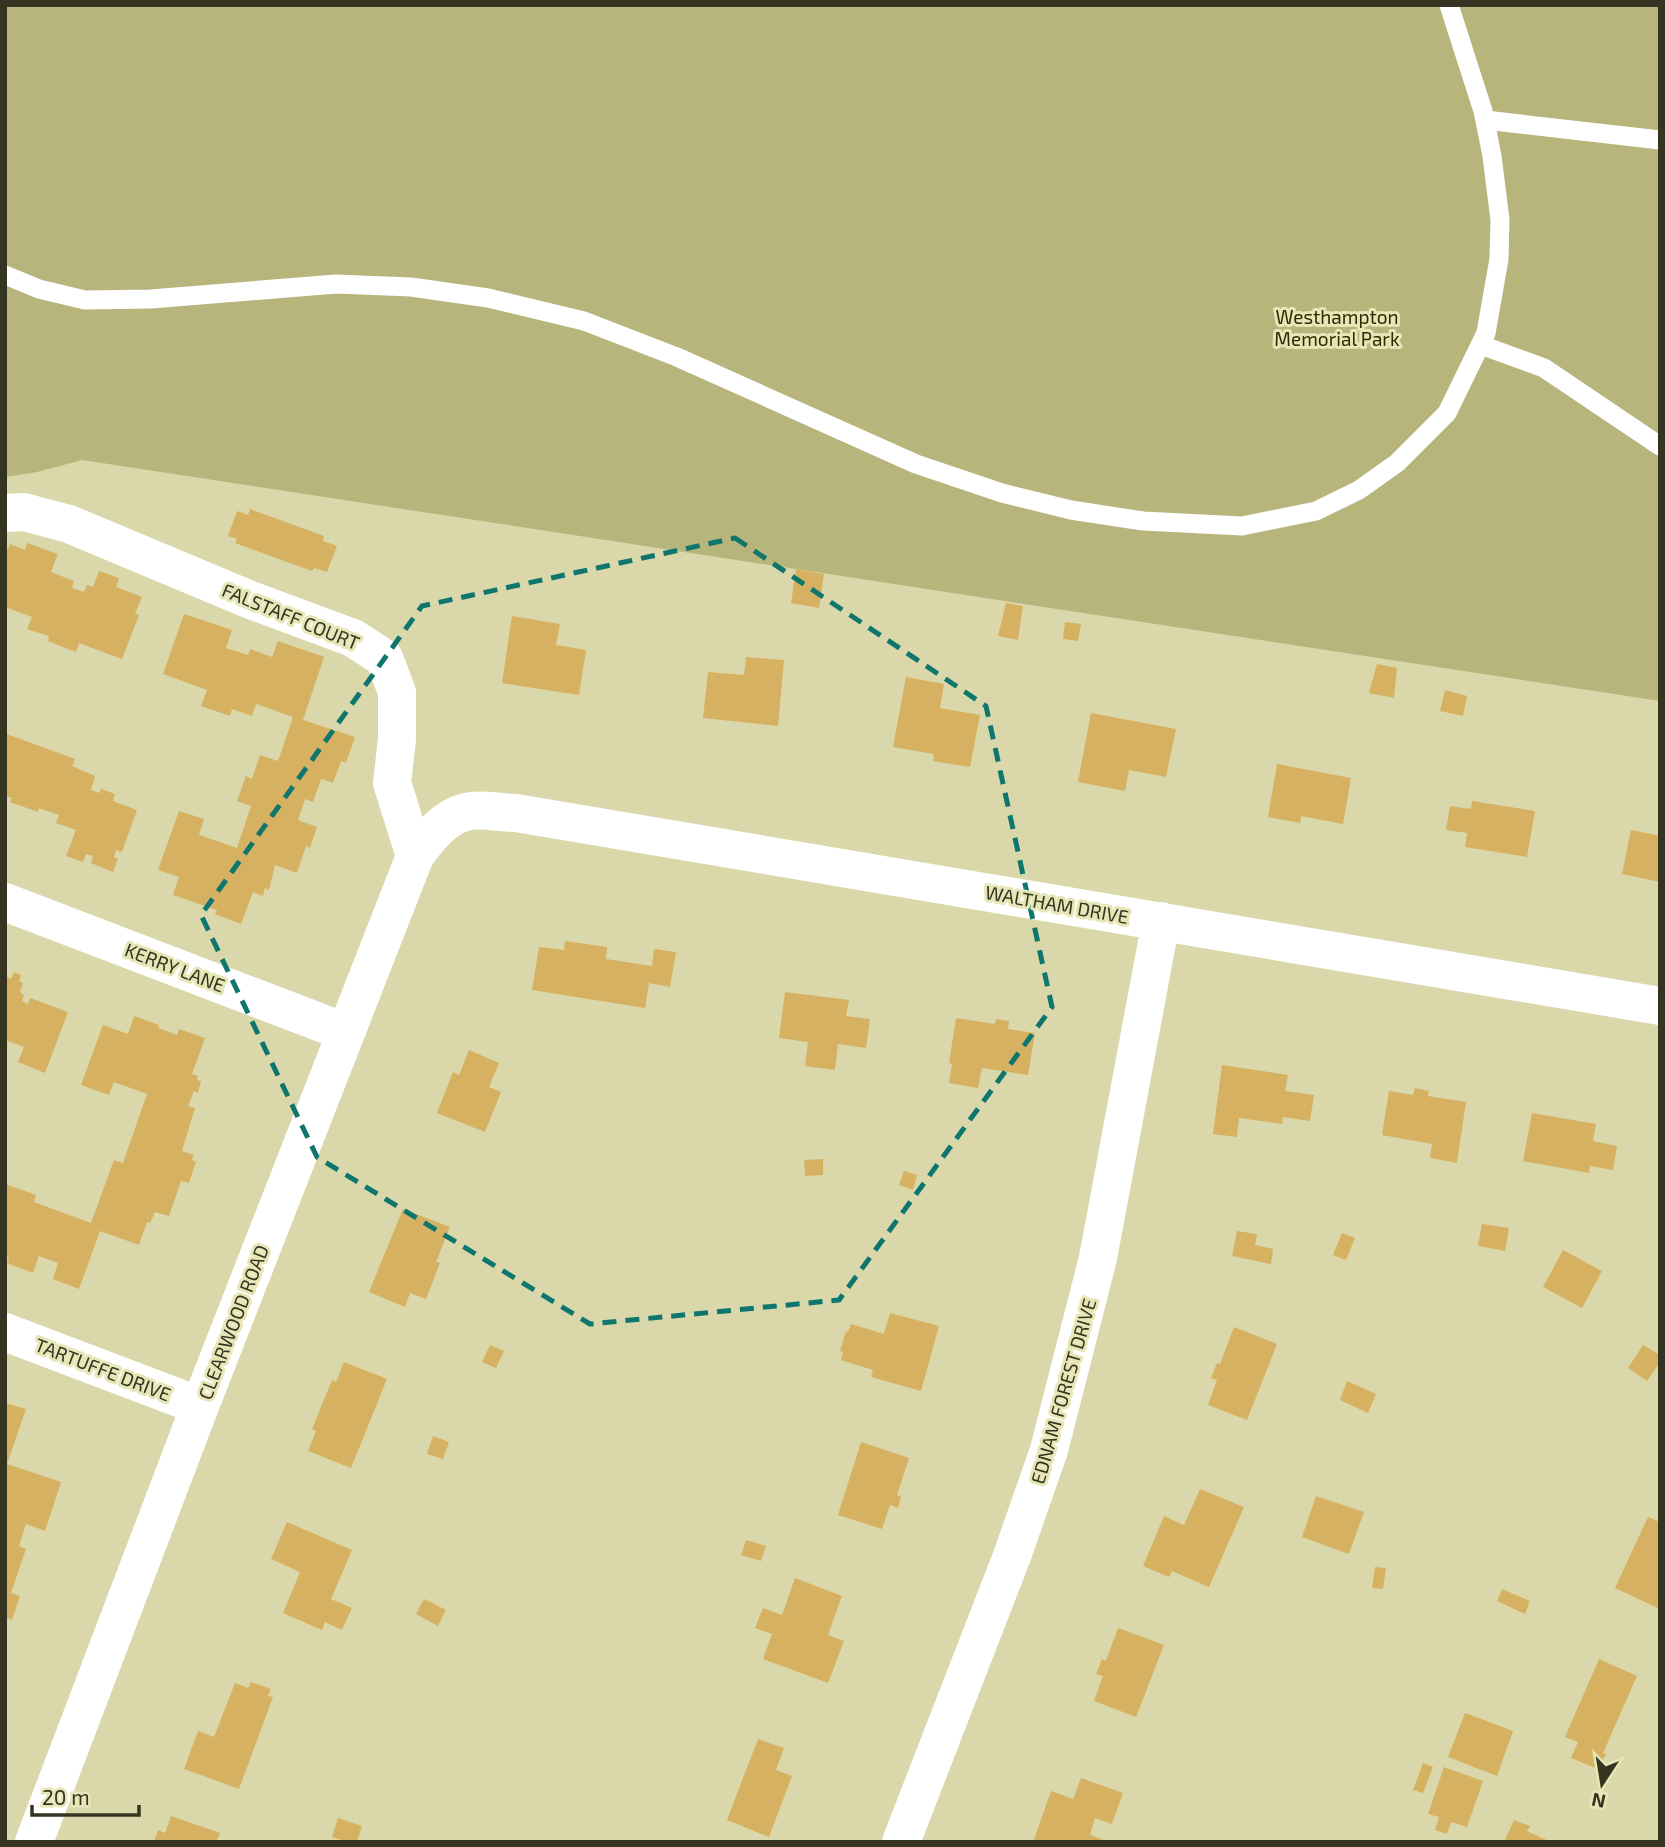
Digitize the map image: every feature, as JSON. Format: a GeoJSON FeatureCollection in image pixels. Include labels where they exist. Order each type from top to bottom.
{"type":"FeatureCollection","features":[{"type":"Feature","properties":{"kind":"street","name":"FALSTAFF COURT"},"geometry":{"type":"LineString","coordinates":[[5,513],[24,512],[69,523],[248,599],[353,638],[384,658],[397,692],[397,739],[392,782],[415,856]]}},
{"type":"Feature","properties":{"kind":"street","name":"WALTHAM DRIVE"},"geometry":{"type":"LineString","coordinates":[[454,817],[470,811],[516,813],[1660,1006]]}},
{"type":"Feature","properties":{"kind":"street","name":"CLEARWOOD ROAD"},"geometry":{"type":"LineString","coordinates":[[34,1842],[200,1406],[415,856],[430,835],[454,817]]}},
{"type":"Feature","properties":{"kind":"street","name":"KERRY LANE"},"geometry":{"type":"LineString","coordinates":[[5,902],[345,1032]]}},
{"type":"Feature","properties":{"kind":"street","name":"EDNAM FOREST DRIVE"},"geometry":{"type":"LineString","coordinates":[[901,1842],[1012,1556],[1049,1450],[1098,1258],[1161,922]]}},
{"type":"Feature","properties":{"kind":"street","name":"TARTUFFE DRIVE"},"geometry":{"type":"LineString","coordinates":[[5,1332],[200,1406]]}},
{"type":"Feature","properties":{"kind":"street"},"geometry":{"type":"LineString","coordinates":[[5,1831],[34,1842]]}},
{"type":"Feature","properties":{"kind":"lane"},"geometry":{"type":"LineString","coordinates":[[5,275],[39,289],[85,300],[151,299],[336,284],[411,288],[488,298],[584,321],[677,357],[916,464],[978,485],[1071,510],[1143,521],[1242,526],[1316,511],[1359,490],[1397,463],[1447,413],[1486,333],[1499,258],[1500,220],[1485,120],[1449,5]]}},
{"type":"Feature","properties":{"kind":"lane"},"geometry":{"type":"LineString","coordinates":[[1485,120],[1660,140]]}},
{"type":"Feature","properties":{"kind":"lane"},"geometry":{"type":"LineString","coordinates":[[1481,345],[1544,368],[1660,446]]}},
{"type":"Feature","properties":{"kind":"highlighted area"},"geometry":{"type":"Polygon","coordinates":[[[735,538],[986,706],[1052,1007],[839,1300],[590,1324],[317,1157],[201,915],[422,606],[735,538]]]}},
{"type":"Feature","properties":{"kind":"green space","name":"Westhampton Memorial Park"},"geometry":{"type":"Polygon","coordinates":[[[5,5],[1660,5],[1660,701],[82,460],[5,477],[5,5]]]}},
{"type":"Feature","properties":{"kind":"building"},"geometry":{"type":"Polygon","coordinates":[[[250,509],[324,536],[323,541],[337,546],[327,572],[314,568],[312,571],[235,543],[237,539],[228,536],[237,511],[248,515],[250,509]]]}},
{"type":"Feature","properties":{"kind":"building"},"geometry":{"type":"Polygon","coordinates":[[[27,543],[58,554],[51,572],[74,581],[72,588],[84,592],[87,585],[93,587],[99,571],[119,578],[116,587],[142,597],[135,614],[139,615],[122,659],[79,643],[76,652],[48,641],[49,636],[27,629],[32,617],[5,607],[5,556],[10,544],[25,550],[27,543]]]}},
{"type":"Feature","properties":{"kind":"building"},"geometry":{"type":"Polygon","coordinates":[[[796,569],[824,574],[819,608],[791,603],[796,569]]]}},
{"type":"Feature","properties":{"kind":"building"},"geometry":{"type":"Polygon","coordinates":[[[1006,603],[1023,606],[1018,640],[998,636],[1006,603]]]}},
{"type":"Feature","properties":{"kind":"building"},"geometry":{"type":"Polygon","coordinates":[[[184,614],[232,630],[226,648],[248,655],[250,649],[272,657],[278,641],[324,657],[303,720],[355,737],[346,763],[341,761],[333,783],[321,779],[313,802],[305,799],[298,820],[317,827],[310,848],[306,846],[297,873],[275,865],[269,890],[265,888],[263,896],[253,892],[241,924],[215,914],[217,910],[173,895],[179,877],[158,870],[179,811],[204,819],[199,835],[237,848],[251,806],[237,801],[246,776],[252,779],[260,755],[278,761],[293,717],[256,704],[252,716],[232,709],[230,716],[201,706],[207,690],[163,674],[184,614]]]}},
{"type":"Feature","properties":{"kind":"building"},"geometry":{"type":"Polygon","coordinates":[[[512,616],[560,624],[556,645],[586,650],[579,695],[502,683],[512,616]]]}},
{"type":"Feature","properties":{"kind":"building"},"geometry":{"type":"Polygon","coordinates":[[[1065,622],[1081,624],[1078,641],[1063,639],[1065,622]]]}},
{"type":"Feature","properties":{"kind":"building"},"geometry":{"type":"Polygon","coordinates":[[[746,657],[784,660],[778,726],[703,718],[708,672],[744,675],[746,657]]]}},
{"type":"Feature","properties":{"kind":"building"},"geometry":{"type":"Polygon","coordinates":[[[1377,664],[1397,668],[1394,698],[1369,693],[1377,664]]]}},
{"type":"Feature","properties":{"kind":"building"},"geometry":{"type":"Polygon","coordinates":[[[906,677],[944,684],[940,708],[980,715],[970,767],[933,761],[934,754],[893,747],[906,677]]]}},
{"type":"Feature","properties":{"kind":"building"},"geometry":{"type":"Polygon","coordinates":[[[1445,690],[1467,696],[1463,716],[1440,711],[1445,690]]]}},
{"type":"Feature","properties":{"kind":"building"},"geometry":{"type":"Polygon","coordinates":[[[1091,713],[1176,729],[1166,777],[1129,770],[1125,791],[1078,782],[1091,713]]]}},
{"type":"Feature","properties":{"kind":"building"},"geometry":{"type":"Polygon","coordinates":[[[7,734],[75,759],[72,766],[95,776],[91,790],[100,793],[101,789],[115,794],[113,801],[137,810],[122,852],[116,850],[114,857],[118,859],[113,872],[91,863],[93,856],[86,854],[83,862],[66,856],[76,830],[56,823],[59,815],[39,808],[38,812],[10,802],[12,798],[5,796],[7,734]]]}},
{"type":"Feature","properties":{"kind":"building"},"geometry":{"type":"Polygon","coordinates":[[[1277,764],[1351,778],[1343,824],[1301,816],[1300,823],[1268,817],[1277,764]]]}},
{"type":"Feature","properties":{"kind":"building"},"geometry":{"type":"Polygon","coordinates":[[[1472,801],[1535,811],[1527,857],[1465,847],[1467,833],[1446,830],[1450,806],[1471,809],[1472,801]]]}},
{"type":"Feature","properties":{"kind":"building"},"geometry":{"type":"Polygon","coordinates":[[[1631,830],[1660,836],[1660,882],[1622,874],[1631,830]]]}},
{"type":"Feature","properties":{"kind":"building"},"geometry":{"type":"Polygon","coordinates":[[[565,941],[607,947],[606,959],[652,966],[654,949],[676,952],[670,987],[649,983],[645,1008],[532,990],[539,947],[564,950],[565,941]]]}},
{"type":"Feature","properties":{"kind":"building"},"geometry":{"type":"Polygon","coordinates":[[[14,972],[21,975],[19,981],[23,983],[20,992],[24,995],[22,1001],[28,1004],[30,998],[68,1012],[45,1073],[18,1062],[24,1047],[5,1040],[5,976],[11,979],[14,972]]]}},
{"type":"Feature","properties":{"kind":"building"},"geometry":{"type":"Polygon","coordinates":[[[785,992],[849,1000],[846,1016],[870,1019],[866,1048],[838,1044],[835,1070],[805,1066],[808,1042],[779,1038],[785,992]]]}},
{"type":"Feature","properties":{"kind":"building"},"geometry":{"type":"Polygon","coordinates":[[[134,1016],[177,1035],[179,1029],[205,1038],[192,1074],[198,1076],[197,1080],[201,1081],[198,1093],[194,1091],[188,1106],[195,1108],[182,1151],[194,1155],[192,1160],[196,1162],[189,1183],[181,1181],[169,1216],[155,1212],[150,1223],[147,1222],[139,1245],[100,1231],[79,1289],[53,1279],[58,1263],[39,1256],[33,1273],[7,1263],[9,1257],[5,1255],[5,1184],[36,1195],[34,1202],[91,1223],[114,1160],[123,1163],[147,1094],[114,1082],[109,1095],[81,1085],[103,1025],[128,1034],[134,1016]]]}},
{"type":"Feature","properties":{"kind":"building"},"geometry":{"type":"Polygon","coordinates":[[[956,1018],[995,1024],[996,1019],[1009,1021],[1008,1029],[1035,1033],[1028,1075],[982,1068],[978,1088],[949,1083],[952,1064],[949,1063],[956,1018]]]}},
{"type":"Feature","properties":{"kind":"building"},"geometry":{"type":"Polygon","coordinates":[[[469,1050],[499,1063],[489,1087],[501,1092],[485,1132],[437,1113],[453,1072],[459,1075],[469,1050]]]}},
{"type":"Feature","properties":{"kind":"building"},"geometry":{"type":"Polygon","coordinates":[[[1222,1065],[1288,1075],[1285,1091],[1314,1095],[1310,1121],[1283,1117],[1282,1124],[1239,1118],[1237,1137],[1213,1134],[1222,1065]]]}},
{"type":"Feature","properties":{"kind":"building"},"geometry":{"type":"Polygon","coordinates":[[[1415,1088],[1429,1091],[1428,1096],[1466,1102],[1457,1163],[1430,1158],[1432,1144],[1382,1135],[1389,1091],[1413,1095],[1415,1088]]]}},
{"type":"Feature","properties":{"kind":"building"},"geometry":{"type":"Polygon","coordinates":[[[1532,1113],[1596,1124],[1593,1141],[1617,1146],[1613,1170],[1590,1166],[1589,1173],[1523,1161],[1532,1113]]]}},
{"type":"Feature","properties":{"kind":"building"},"geometry":{"type":"Polygon","coordinates":[[[823,1159],[823,1175],[805,1176],[804,1160],[823,1159]]]}},
{"type":"Feature","properties":{"kind":"building"},"geometry":{"type":"Polygon","coordinates":[[[904,1171],[917,1175],[913,1190],[899,1185],[904,1171]]]}},
{"type":"Feature","properties":{"kind":"building"},"geometry":{"type":"Polygon","coordinates":[[[403,1209],[450,1227],[436,1262],[440,1263],[426,1299],[410,1293],[405,1307],[369,1292],[403,1209]]]}},
{"type":"Feature","properties":{"kind":"building"},"geometry":{"type":"Polygon","coordinates":[[[1482,1224],[1509,1228],[1505,1251],[1478,1246],[1482,1224]]]}},
{"type":"Feature","properties":{"kind":"building"},"geometry":{"type":"Polygon","coordinates":[[[1237,1231],[1257,1234],[1255,1245],[1273,1249],[1271,1264],[1232,1256],[1237,1231]]]}},
{"type":"Feature","properties":{"kind":"building"},"geometry":{"type":"Polygon","coordinates":[[[1342,1233],[1355,1238],[1346,1260],[1333,1255],[1342,1233]]]}},
{"type":"Feature","properties":{"kind":"building"},"geometry":{"type":"Polygon","coordinates":[[[1563,1250],[1602,1271],[1582,1308],[1543,1287],[1563,1250]]]}},
{"type":"Feature","properties":{"kind":"building"},"geometry":{"type":"Polygon","coordinates":[[[890,1313],[939,1326],[921,1391],[871,1377],[873,1370],[841,1360],[843,1352],[840,1351],[851,1324],[884,1334],[890,1313]]]}},
{"type":"Feature","properties":{"kind":"building"},"geometry":{"type":"Polygon","coordinates":[[[1234,1327],[1277,1344],[1247,1420],[1208,1405],[1217,1380],[1211,1378],[1217,1363],[1220,1364],[1234,1327]]]}},
{"type":"Feature","properties":{"kind":"building"},"geometry":{"type":"Polygon","coordinates":[[[490,1345],[504,1351],[496,1368],[482,1362],[490,1345]]]}},
{"type":"Feature","properties":{"kind":"building"},"geometry":{"type":"Polygon","coordinates":[[[1643,1345],[1660,1355],[1660,1362],[1647,1381],[1628,1368],[1643,1345]]]}},
{"type":"Feature","properties":{"kind":"building"},"geometry":{"type":"Polygon","coordinates":[[[344,1362],[387,1379],[351,1468],[308,1451],[316,1431],[312,1429],[332,1380],[336,1382],[344,1362]]]}},
{"type":"Feature","properties":{"kind":"building"},"geometry":{"type":"Polygon","coordinates":[[[1347,1381],[1376,1394],[1368,1413],[1340,1400],[1347,1381]]]}},
{"type":"Feature","properties":{"kind":"building"},"geometry":{"type":"Polygon","coordinates":[[[5,1403],[26,1409],[7,1464],[61,1482],[45,1531],[26,1524],[19,1546],[26,1549],[11,1593],[20,1596],[12,1620],[5,1617],[5,1403]]]}},
{"type":"Feature","properties":{"kind":"building"},"geometry":{"type":"Polygon","coordinates":[[[433,1436],[449,1442],[443,1459],[427,1454],[433,1436]]]}},
{"type":"Feature","properties":{"kind":"building"},"geometry":{"type":"Polygon","coordinates":[[[861,1442],[909,1458],[897,1495],[901,1496],[898,1508],[890,1505],[882,1529],[838,1515],[861,1442]]]}},
{"type":"Feature","properties":{"kind":"building"},"geometry":{"type":"Polygon","coordinates":[[[1200,1489],[1244,1507],[1209,1587],[1172,1571],[1169,1577],[1143,1566],[1164,1516],[1184,1525],[1200,1489]]]}},
{"type":"Feature","properties":{"kind":"building"},"geometry":{"type":"Polygon","coordinates":[[[1316,1496],[1364,1512],[1349,1554],[1302,1537],[1316,1496]]]}},
{"type":"Feature","properties":{"kind":"building"},"geometry":{"type":"Polygon","coordinates":[[[1648,1517],[1660,1522],[1660,1609],[1615,1588],[1648,1517]]]}},
{"type":"Feature","properties":{"kind":"building"},"geometry":{"type":"Polygon","coordinates":[[[287,1522],[352,1550],[331,1599],[352,1608],[342,1630],[325,1622],[322,1630],[283,1613],[300,1572],[271,1559],[287,1522]]]}},
{"type":"Feature","properties":{"kind":"building"},"geometry":{"type":"Polygon","coordinates":[[[746,1540],[766,1546],[761,1561],[741,1555],[746,1540]]]}},
{"type":"Feature","properties":{"kind":"building"},"geometry":{"type":"Polygon","coordinates":[[[1375,1567],[1386,1568],[1383,1589],[1372,1588],[1375,1567]]]}},
{"type":"Feature","properties":{"kind":"building"},"geometry":{"type":"Polygon","coordinates":[[[795,1578],[842,1596],[828,1635],[844,1641],[828,1683],[763,1659],[772,1634],[755,1628],[763,1608],[782,1615],[795,1578]]]}},
{"type":"Feature","properties":{"kind":"building"},"geometry":{"type":"Polygon","coordinates":[[[1502,1589],[1530,1601],[1525,1614],[1497,1601],[1502,1589]]]}},
{"type":"Feature","properties":{"kind":"building"},"geometry":{"type":"Polygon","coordinates":[[[424,1599],[446,1610],[438,1626],[416,1614],[424,1599]]]}},
{"type":"Feature","properties":{"kind":"building"},"geometry":{"type":"Polygon","coordinates":[[[1118,1628],[1164,1645],[1136,1717],[1094,1701],[1103,1676],[1096,1674],[1102,1659],[1106,1661],[1118,1628]]]}},
{"type":"Feature","properties":{"kind":"building"},"geometry":{"type":"Polygon","coordinates":[[[1599,1659],[1637,1676],[1598,1769],[1571,1758],[1578,1742],[1565,1737],[1599,1659]]]}},
{"type":"Feature","properties":{"kind":"building"},"geometry":{"type":"Polygon","coordinates":[[[251,1682],[271,1689],[268,1696],[273,1697],[239,1789],[184,1769],[198,1731],[214,1737],[235,1683],[248,1688],[251,1682]]]}},
{"type":"Feature","properties":{"kind":"building"},"geometry":{"type":"Polygon","coordinates":[[[1465,1713],[1513,1731],[1497,1776],[1448,1757],[1465,1713]]]}},
{"type":"Feature","properties":{"kind":"building"},"geometry":{"type":"Polygon","coordinates":[[[758,1739],[784,1748],[776,1770],[792,1776],[769,1837],[727,1820],[758,1739]]]}},
{"type":"Feature","properties":{"kind":"building"},"geometry":{"type":"Polygon","coordinates":[[[1423,1763],[1433,1767],[1423,1793],[1413,1790],[1423,1763]]]}},
{"type":"Feature","properties":{"kind":"building"},"geometry":{"type":"Polygon","coordinates":[[[1444,1767],[1483,1781],[1467,1827],[1451,1822],[1447,1834],[1435,1830],[1439,1817],[1428,1814],[1444,1767]]]}},
{"type":"Feature","properties":{"kind":"building"},"geometry":{"type":"Polygon","coordinates":[[[1081,1778],[1123,1793],[1112,1824],[1095,1818],[1090,1835],[1109,1842],[1033,1842],[1051,1791],[1073,1799],[1081,1778]]]}},
{"type":"Feature","properties":{"kind":"building"},"geometry":{"type":"Polygon","coordinates":[[[171,1816],[220,1833],[216,1842],[154,1842],[158,1830],[165,1833],[171,1816]]]}},
{"type":"Feature","properties":{"kind":"building"},"geometry":{"type":"Polygon","coordinates":[[[338,1818],[362,1826],[357,1842],[332,1837],[338,1818]]]}},
{"type":"Feature","properties":{"kind":"building"},"geometry":{"type":"Polygon","coordinates":[[[1514,1820],[1530,1826],[1527,1831],[1551,1842],[1504,1842],[1514,1820]]]}}]}
